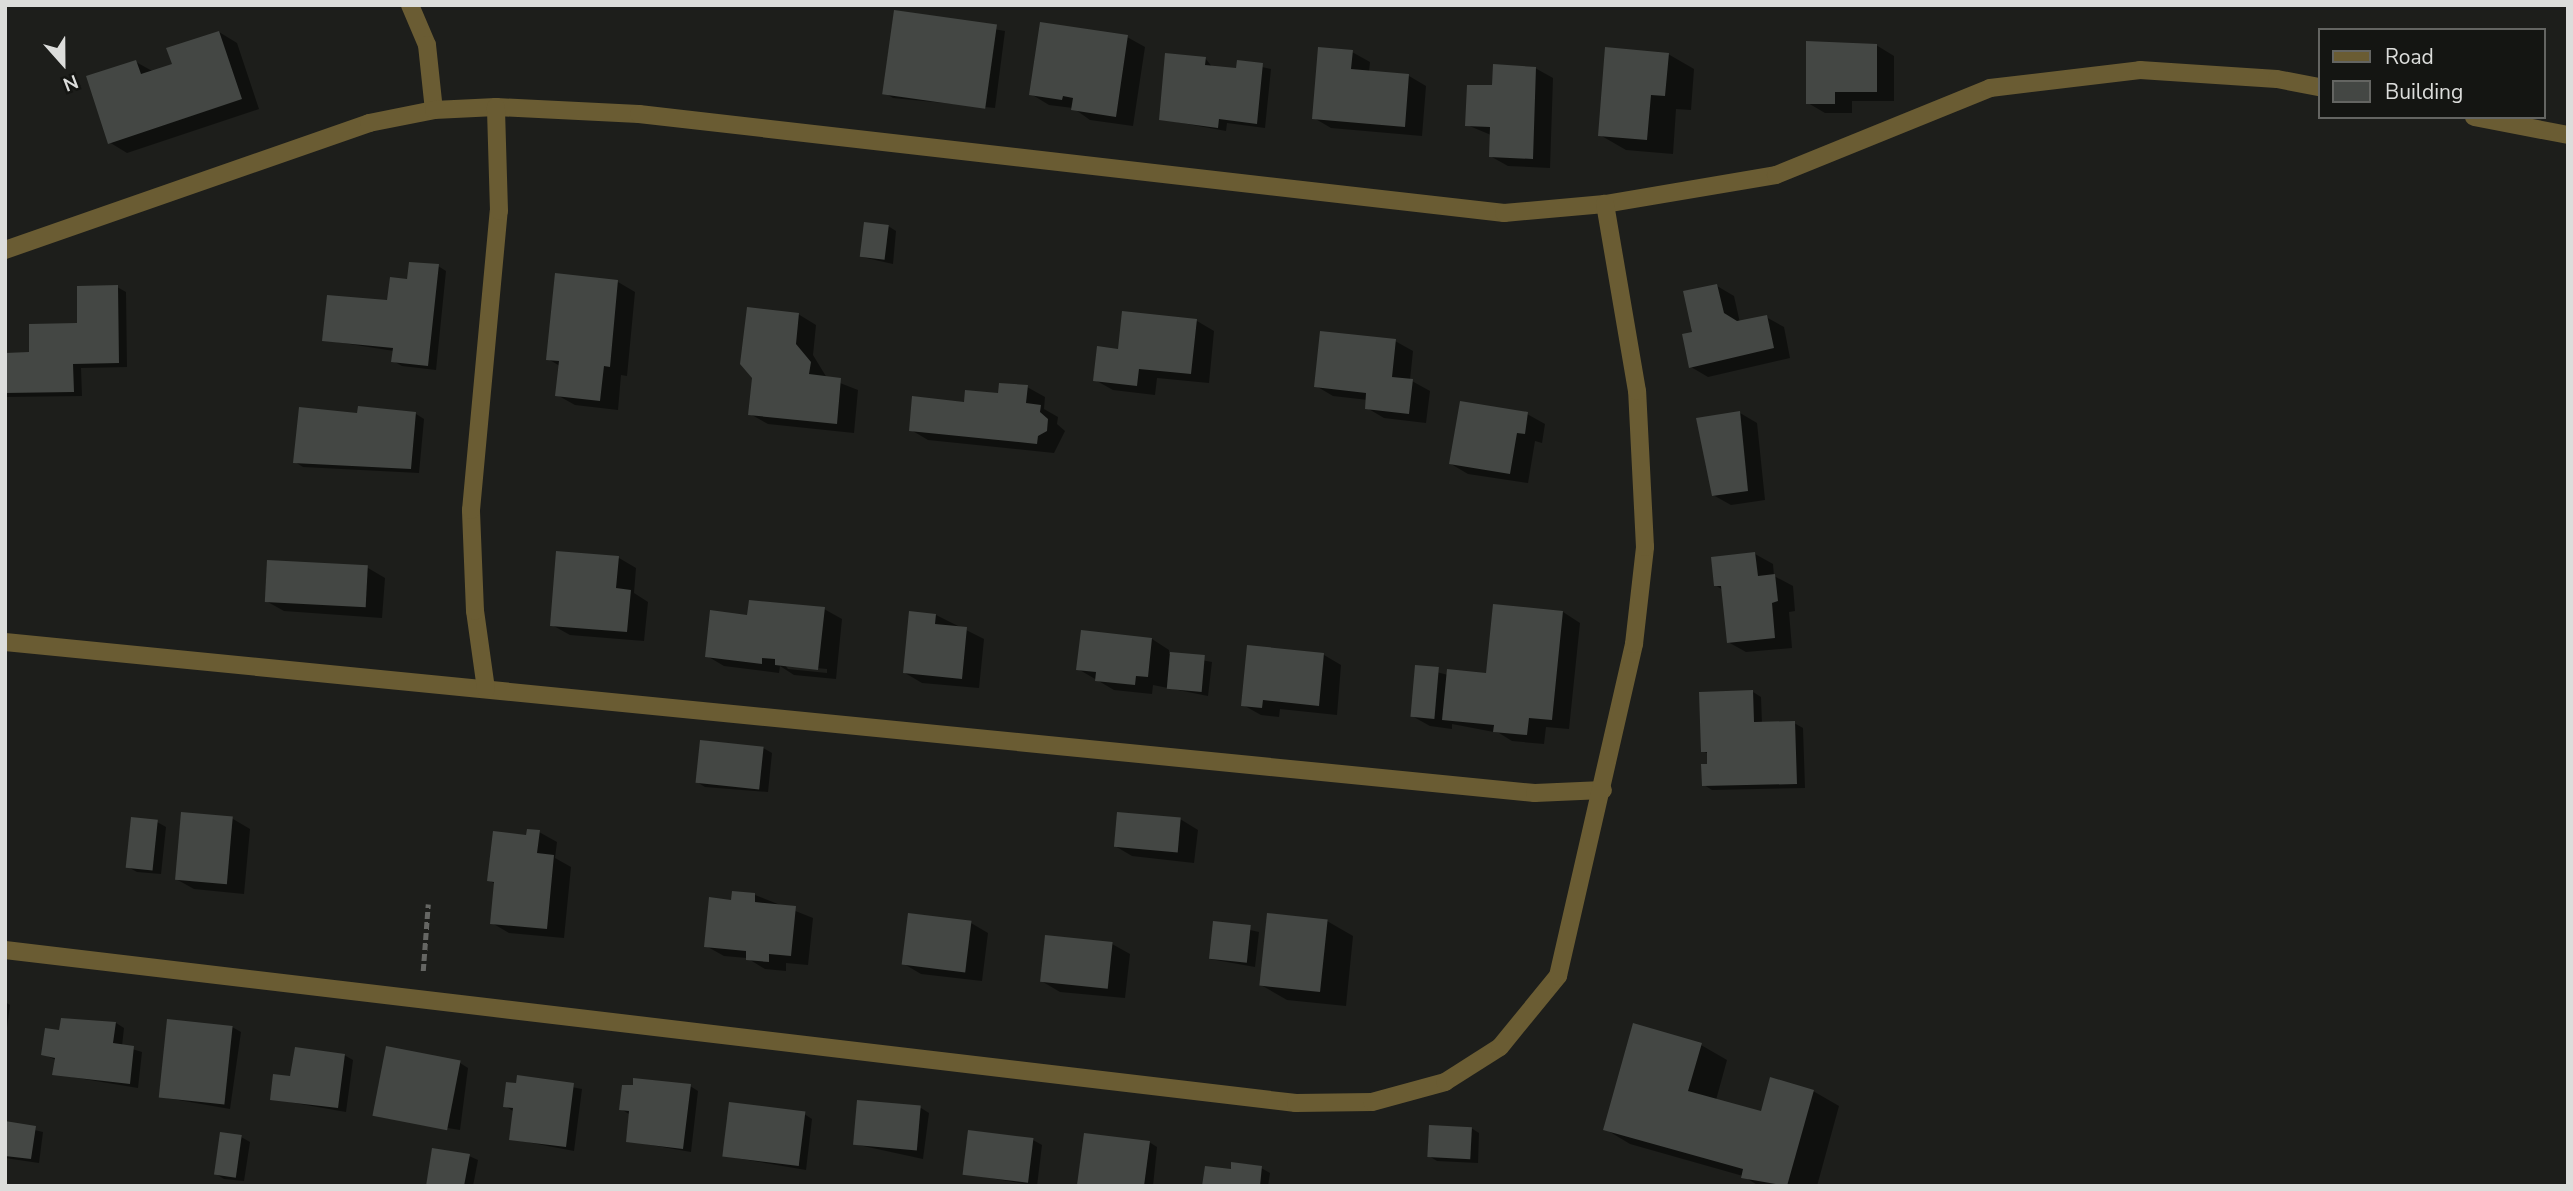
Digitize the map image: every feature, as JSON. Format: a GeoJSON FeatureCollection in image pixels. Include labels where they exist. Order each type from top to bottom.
{"type":"FeatureCollection","features":[{"type":"Feature","properties":{"kind":"street"},"geometry":{"type":"LineString","coordinates":[[410,5],[427,45],[434,110]]}},
{"type":"Feature","properties":{"kind":"street"},"geometry":{"type":"LineString","coordinates":[[5,250],[369,123],[434,110],[496,107],[639,114],[1504,213],[1605,204],[1776,175],[1990,88],[2140,70],[2277,79],[2318,87]]}},
{"type":"Feature","properties":{"kind":"street"},"geometry":{"type":"LineString","coordinates":[[486,689],[475,611],[471,510],[499,211],[496,107]]}},
{"type":"Feature","properties":{"kind":"street"},"geometry":{"type":"LineString","coordinates":[[2484,119],[2568,135]]}},
{"type":"Feature","properties":{"kind":"street"},"geometry":{"type":"LineString","coordinates":[[5,950],[1296,1103],[1372,1102],[1445,1082],[1500,1047],[1558,976],[1603,790],[1634,644],[1645,547],[1637,391],[1605,204]]}},
{"type":"Feature","properties":{"kind":"street"},"geometry":{"type":"LineString","coordinates":[[5,642],[1535,793],[1603,790]]}},
{"type":"Feature","properties":{"kind":"path"},"geometry":{"type":"LineString","coordinates":[[421,1000],[428,904]]}},
{"type":"Feature","properties":{"kind":"building"},"geometry":{"type":"Polygon","coordinates":[[[894,10],[997,24],[985,109],[882,94],[894,10]]]}},
{"type":"Feature","properties":{"kind":"building"},"geometry":{"type":"Polygon","coordinates":[[[1040,22],[1128,35],[1116,117],[1071,110],[1073,98],[1063,96],[1062,100],[1029,95],[1040,22]]]}},
{"type":"Feature","properties":{"kind":"building"},"geometry":{"type":"Polygon","coordinates":[[[219,31],[242,99],[108,144],[86,76],[136,60],[141,74],[172,64],[166,48],[219,31]]]}},
{"type":"Feature","properties":{"kind":"building"},"geometry":{"type":"Polygon","coordinates":[[[1806,41],[1877,44],[1877,92],[1835,92],[1835,104],[1806,104],[1806,41]]]}},
{"type":"Feature","properties":{"kind":"building"},"geometry":{"type":"Polygon","coordinates":[[[1318,47],[1353,50],[1351,69],[1409,74],[1405,127],[1312,119],[1318,47]]]}},
{"type":"Feature","properties":{"kind":"building"},"geometry":{"type":"Polygon","coordinates":[[[1605,47],[1669,53],[1665,96],[1651,95],[1647,140],[1598,136],[1605,47]]]}},
{"type":"Feature","properties":{"kind":"building"},"geometry":{"type":"Polygon","coordinates":[[[1165,53],[1206,57],[1205,65],[1236,68],[1237,60],[1263,63],[1257,124],[1219,119],[1218,128],[1159,120],[1165,53]]]}},
{"type":"Feature","properties":{"kind":"building"},"geometry":{"type":"Polygon","coordinates":[[[1493,64],[1536,67],[1533,159],[1489,157],[1490,127],[1465,126],[1467,85],[1492,85],[1493,64]]]}},
{"type":"Feature","properties":{"kind":"building"},"geometry":{"type":"Polygon","coordinates":[[[864,222],[889,225],[885,260],[860,257],[864,222]]]}},
{"type":"Feature","properties":{"kind":"building"},"geometry":{"type":"Polygon","coordinates":[[[409,262],[439,264],[428,366],[391,362],[393,348],[322,341],[327,295],[387,300],[390,277],[407,279],[409,262]]]}},
{"type":"Feature","properties":{"kind":"building"},"geometry":{"type":"Polygon","coordinates":[[[555,273],[618,280],[610,367],[604,366],[600,401],[555,396],[559,361],[546,360],[555,273]]]}},
{"type":"Feature","properties":{"kind":"building"},"geometry":{"type":"Polygon","coordinates":[[[1717,284],[1724,313],[1737,321],[1767,315],[1774,348],[1689,368],[1682,334],[1692,332],[1683,291],[1717,284]]]}},
{"type":"Feature","properties":{"kind":"building"},"geometry":{"type":"Polygon","coordinates":[[[118,285],[119,363],[73,364],[74,392],[5,393],[5,353],[29,352],[29,324],[77,323],[77,286],[118,285]]]}},
{"type":"Feature","properties":{"kind":"building"},"geometry":{"type":"Polygon","coordinates":[[[747,307],[799,313],[796,344],[811,362],[809,374],[841,378],[837,424],[748,415],[752,378],[740,364],[747,307]]]}},
{"type":"Feature","properties":{"kind":"building"},"geometry":{"type":"Polygon","coordinates":[[[1122,311],[1197,319],[1191,374],[1139,369],[1137,386],[1093,381],[1097,346],[1118,349],[1122,311]]]}},
{"type":"Feature","properties":{"kind":"building"},"geometry":{"type":"Polygon","coordinates":[[[1320,331],[1396,339],[1392,377],[1413,379],[1409,414],[1365,409],[1366,393],[1314,387],[1320,331]]]}},
{"type":"Feature","properties":{"kind":"building"},"geometry":{"type":"Polygon","coordinates":[[[999,383],[1028,385],[1026,403],[1041,405],[1040,412],[1048,419],[1047,431],[1038,436],[1037,444],[909,431],[912,396],[964,402],[965,390],[998,393],[999,383]]]}},
{"type":"Feature","properties":{"kind":"building"},"geometry":{"type":"Polygon","coordinates":[[[1460,401],[1528,412],[1525,434],[1517,433],[1510,474],[1449,464],[1460,401]]]}},
{"type":"Feature","properties":{"kind":"building"},"geometry":{"type":"Polygon","coordinates":[[[358,406],[416,412],[411,469],[293,463],[299,407],[357,413],[358,406]]]}},
{"type":"Feature","properties":{"kind":"building"},"geometry":{"type":"Polygon","coordinates":[[[1740,411],[1748,491],[1712,496],[1696,418],[1740,411]]]}},
{"type":"Feature","properties":{"kind":"building"},"geometry":{"type":"Polygon","coordinates":[[[556,551],[619,556],[616,588],[631,590],[627,632],[550,626],[556,551]]]}},
{"type":"Feature","properties":{"kind":"building"},"geometry":{"type":"Polygon","coordinates":[[[1755,552],[1758,576],[1775,574],[1778,601],[1772,603],[1775,638],[1727,643],[1721,586],[1714,586],[1711,557],[1755,552]]]}},
{"type":"Feature","properties":{"kind":"building"},"geometry":{"type":"Polygon","coordinates":[[[267,560],[368,565],[366,607],[265,602],[267,560]]]}},
{"type":"Feature","properties":{"kind":"building"},"geometry":{"type":"Polygon","coordinates":[[[749,600],[825,607],[818,670],[775,665],[775,659],[762,658],[762,664],[705,657],[710,610],[747,615],[749,600]]]}},
{"type":"Feature","properties":{"kind":"building"},"geometry":{"type":"Polygon","coordinates":[[[1493,604],[1563,611],[1552,720],[1529,718],[1527,735],[1493,732],[1494,725],[1442,720],[1447,669],[1486,673],[1493,604]]]}},
{"type":"Feature","properties":{"kind":"building"},"geometry":{"type":"Polygon","coordinates":[[[909,611],[936,614],[935,624],[967,627],[962,679],[903,673],[909,611]]]}},
{"type":"Feature","properties":{"kind":"building"},"geometry":{"type":"Polygon","coordinates":[[[1081,630],[1152,638],[1148,677],[1136,676],[1135,685],[1095,681],[1096,672],[1076,670],[1081,630]]]}},
{"type":"Feature","properties":{"kind":"building"},"geometry":{"type":"Polygon","coordinates":[[[1247,645],[1324,653],[1319,706],[1263,700],[1262,708],[1241,706],[1247,645]]]}},
{"type":"Feature","properties":{"kind":"building"},"geometry":{"type":"Polygon","coordinates":[[[1170,652],[1205,655],[1202,692],[1167,689],[1170,652]]]}},
{"type":"Feature","properties":{"kind":"building"},"geometry":{"type":"Polygon","coordinates":[[[1415,665],[1439,667],[1434,719],[1410,717],[1415,665]]]}},
{"type":"Feature","properties":{"kind":"building"},"geometry":{"type":"Polygon","coordinates":[[[1753,690],[1754,722],[1795,721],[1797,784],[1702,786],[1701,764],[1707,764],[1707,752],[1701,752],[1699,692],[1753,690]]]}},
{"type":"Feature","properties":{"kind":"building"},"geometry":{"type":"Polygon","coordinates":[[[700,740],[764,747],[759,789],[696,783],[700,740]]]}},
{"type":"Feature","properties":{"kind":"building"},"geometry":{"type":"Polygon","coordinates":[[[181,812],[233,817],[227,884],[175,880],[181,812]]]}},
{"type":"Feature","properties":{"kind":"building"},"geometry":{"type":"Polygon","coordinates":[[[1117,812],[1181,818],[1178,852],[1114,847],[1117,812]]]}},
{"type":"Feature","properties":{"kind":"building"},"geometry":{"type":"Polygon","coordinates":[[[131,817],[158,820],[153,871],[126,868],[131,817]]]}},
{"type":"Feature","properties":{"kind":"building"},"geometry":{"type":"Polygon","coordinates":[[[527,829],[540,830],[537,853],[554,855],[547,929],[490,924],[494,882],[487,881],[493,831],[526,835],[527,829]]]}},
{"type":"Feature","properties":{"kind":"building"},"geometry":{"type":"Polygon","coordinates":[[[732,891],[755,893],[755,902],[796,906],[791,956],[769,954],[769,962],[746,960],[746,951],[704,947],[709,897],[731,900],[732,891]]]}},
{"type":"Feature","properties":{"kind":"building"},"geometry":{"type":"Polygon","coordinates":[[[908,913],[972,921],[965,972],[902,965],[908,913]]]}},
{"type":"Feature","properties":{"kind":"building"},"geometry":{"type":"Polygon","coordinates":[[[1267,913],[1328,919],[1320,992],[1259,986],[1267,913]]]}},
{"type":"Feature","properties":{"kind":"building"},"geometry":{"type":"Polygon","coordinates":[[[1213,921],[1251,925],[1247,963],[1209,959],[1213,921]]]}},
{"type":"Feature","properties":{"kind":"building"},"geometry":{"type":"Polygon","coordinates":[[[1045,935],[1113,942],[1108,989],[1040,982],[1045,935]]]}},
{"type":"Feature","properties":{"kind":"building"},"geometry":{"type":"Polygon","coordinates":[[[61,1018],[116,1022],[113,1043],[134,1046],[130,1084],[52,1075],[55,1058],[41,1055],[45,1028],[59,1030],[61,1018]]]}},
{"type":"Feature","properties":{"kind":"building"},"geometry":{"type":"Polygon","coordinates":[[[167,1019],[233,1026],[224,1104],[159,1098],[167,1019]]]}},
{"type":"Feature","properties":{"kind":"building"},"geometry":{"type":"Polygon","coordinates":[[[1633,1023],[1702,1043],[1688,1091],[1761,1111],[1770,1077],[1814,1090],[1787,1186],[1741,1178],[1743,1169],[1603,1130],[1633,1023]]]}},
{"type":"Feature","properties":{"kind":"building"},"geometry":{"type":"Polygon","coordinates":[[[386,1046],[461,1061],[447,1130],[372,1116],[386,1046]]]}},
{"type":"Feature","properties":{"kind":"building"},"geometry":{"type":"Polygon","coordinates":[[[295,1047],[345,1054],[338,1108],[270,1100],[273,1074],[290,1076],[295,1047]]]}},
{"type":"Feature","properties":{"kind":"building"},"geometry":{"type":"Polygon","coordinates":[[[517,1075],[574,1083],[566,1147],[509,1140],[513,1108],[503,1107],[506,1082],[516,1083],[517,1075]]]}},
{"type":"Feature","properties":{"kind":"building"},"geometry":{"type":"Polygon","coordinates":[[[633,1078],[691,1084],[683,1149],[626,1142],[629,1111],[619,1110],[622,1085],[633,1085],[633,1078]]]}},
{"type":"Feature","properties":{"kind":"building"},"geometry":{"type":"Polygon","coordinates":[[[857,1100],[921,1106],[917,1150],[853,1145],[857,1100]]]}},
{"type":"Feature","properties":{"kind":"building"},"geometry":{"type":"Polygon","coordinates":[[[729,1102],[805,1111],[799,1166],[722,1157],[729,1102]]]}},
{"type":"Feature","properties":{"kind":"building"},"geometry":{"type":"Polygon","coordinates":[[[5,1121],[36,1126],[31,1159],[5,1156],[5,1121]]]}},
{"type":"Feature","properties":{"kind":"building"},"geometry":{"type":"Polygon","coordinates":[[[1429,1125],[1472,1127],[1470,1159],[1427,1157],[1429,1125]]]}},
{"type":"Feature","properties":{"kind":"building"},"geometry":{"type":"Polygon","coordinates":[[[968,1130],[1034,1138],[1028,1183],[963,1175],[968,1130]]]}},
{"type":"Feature","properties":{"kind":"building"},"geometry":{"type":"Polygon","coordinates":[[[220,1132],[242,1135],[236,1178],[214,1175],[220,1132]]]}},
{"type":"Feature","properties":{"kind":"building"},"geometry":{"type":"Polygon","coordinates":[[[1084,1133],[1150,1141],[1144,1186],[1077,1185],[1084,1133]]]}},
{"type":"Feature","properties":{"kind":"building"},"geometry":{"type":"Polygon","coordinates":[[[432,1148],[470,1154],[464,1186],[426,1186],[432,1148]]]}},
{"type":"Feature","properties":{"kind":"building"},"geometry":{"type":"Polygon","coordinates":[[[1231,1162],[1262,1166],[1260,1186],[1202,1186],[1205,1166],[1231,1169],[1231,1162]]]}}]}
